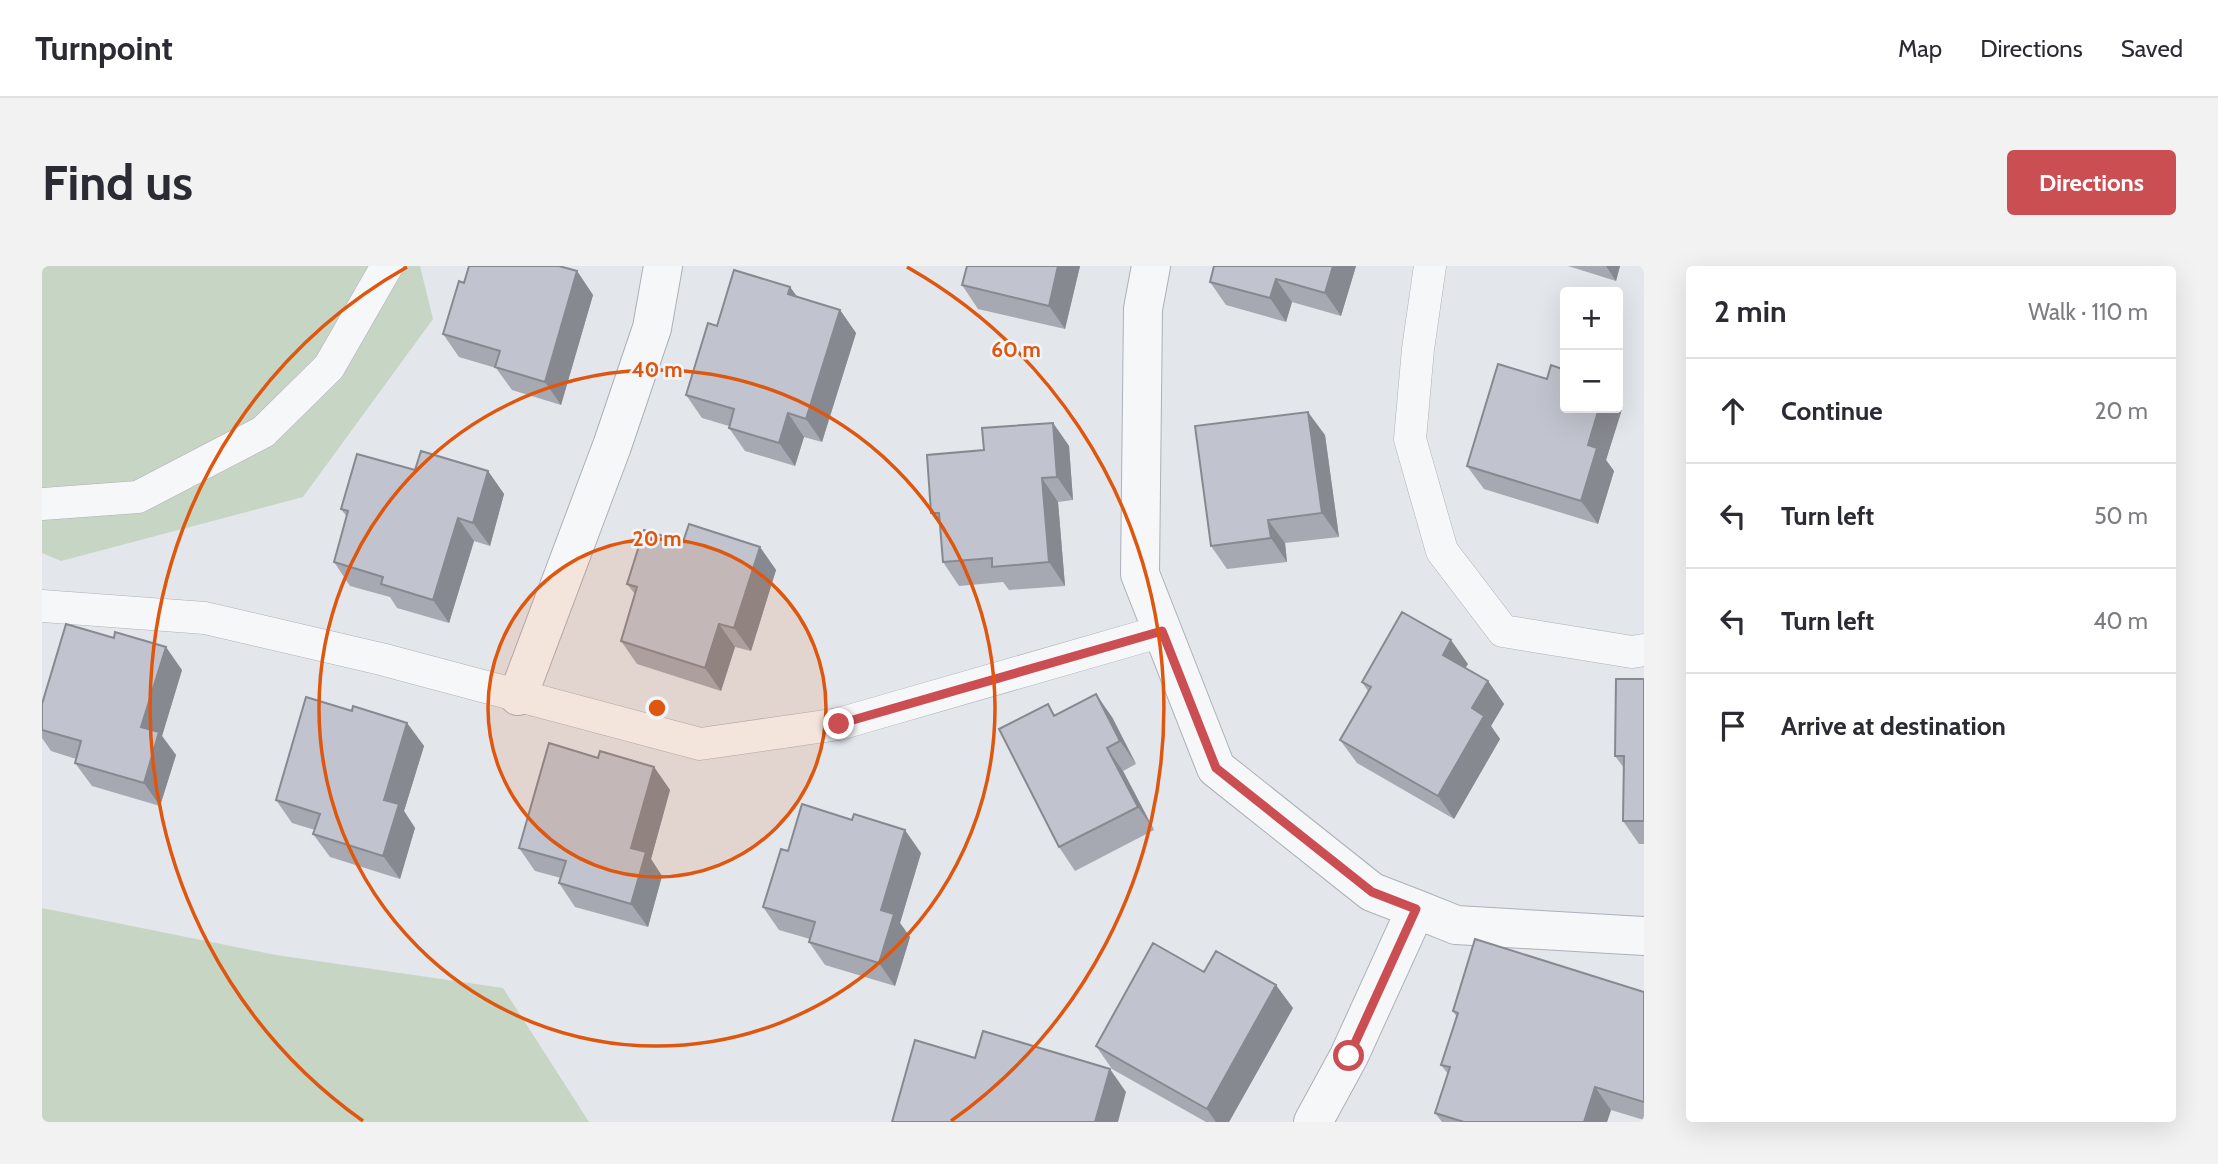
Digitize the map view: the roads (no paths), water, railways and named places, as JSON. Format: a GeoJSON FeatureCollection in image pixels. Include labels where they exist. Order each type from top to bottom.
{"type":"FeatureCollection","features":[{"type":"Feature","properties":{"kind":"street"},"geometry":{"type":"LineString","coordinates":[[518,696],[612,446],[652,328],[663,266]]}},
{"type":"Feature","properties":{"kind":"street"},"geometry":{"type":"LineString","coordinates":[[1151,266],[1143,309],[1140,574],[1216,768],[1372,892],[1456,925],[1644,936]]}},
{"type":"Feature","properties":{"kind":"street"},"geometry":{"type":"LineString","coordinates":[[1312,1122],[1349,1056],[1416,909]]}},
{"type":"Feature","properties":{"kind":"lane"},"geometry":{"type":"LineString","coordinates":[[42,504],[138,497],[262,432],[328,367],[387,266]]}},
{"type":"Feature","properties":{"kind":"lane"},"geometry":{"type":"LineString","coordinates":[[1430,266],[1418,349],[1410,439],[1442,551],[1503,631],[1632,652],[1644,650]]}},
{"type":"Feature","properties":{"kind":"lane"},"geometry":{"type":"LineString","coordinates":[[42,606],[205,618],[381,660],[700,744],[839,724],[1162,631]]}}]}
